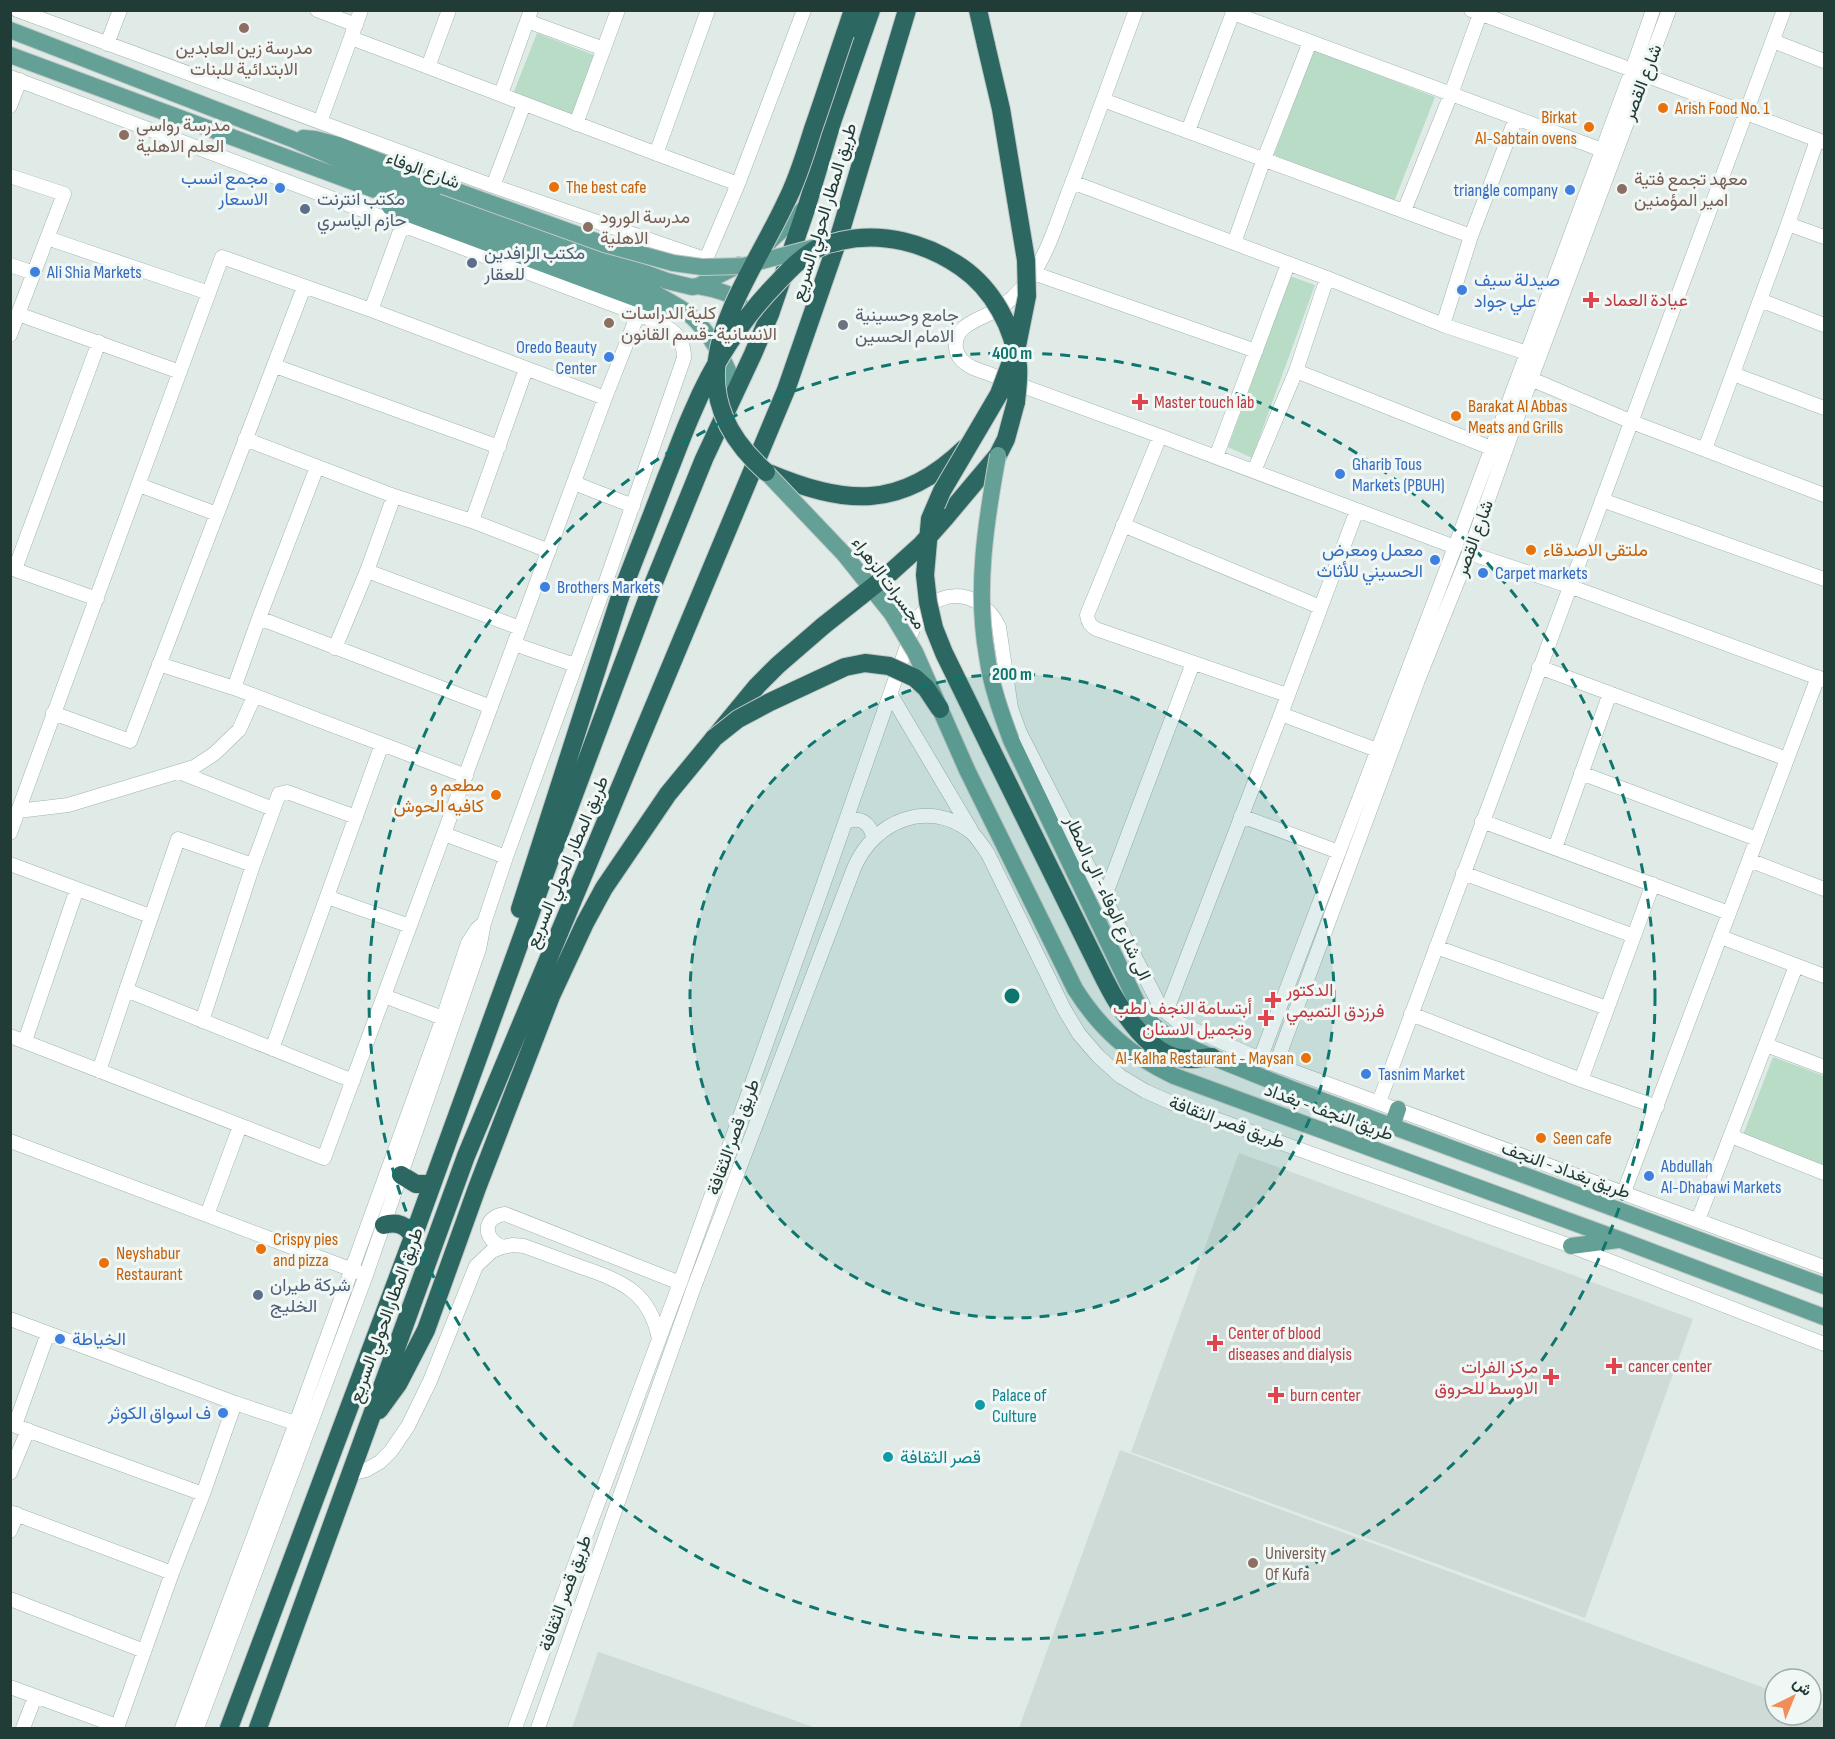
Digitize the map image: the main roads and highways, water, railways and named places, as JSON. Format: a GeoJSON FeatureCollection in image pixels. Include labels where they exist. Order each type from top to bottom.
{"type":"FeatureCollection","features":[{"type":"Feature","properties":{"kind":"highway"},"geometry":{"type":"LineString","coordinates":[[853,10],[795,182],[728,317],[715,367],[721,406],[727,423],[741,447],[766,472],[823,492],[855,496],[886,495],[908,488],[950,463],[974,439]]}},
{"type":"Feature","properties":{"kind":"highway","name":"طريق المطار الحولي السريع"},"geometry":{"type":"LineString","coordinates":[[229,1728],[413,1237],[648,597],[704,459],[770,314],[871,10]]}},
{"type":"Feature","properties":{"kind":"highway","name":"طريق المطار الحولي السريع"},"geometry":{"type":"LineString","coordinates":[[258,1728],[466,1156],[786,390],[838,240],[906,10]]}},
{"type":"Feature","properties":{"kind":"highway"},"geometry":{"type":"LineString","coordinates":[[978,10],[1000,109],[1026,260],[1027,296],[1013,360],[999,394],[942,490],[930,519],[925,575],[928,602],[934,628],[944,653],[1121,1009],[1143,1035],[1169,1055],[1185,1059],[1212,1057]]}},
{"type":"Feature","properties":{"kind":"highway"},"geometry":{"type":"LineString","coordinates":[[369,1422],[388,1401],[426,1330],[477,1188],[547,1006],[567,959],[604,888],[662,802],[737,709],[778,665],[815,632],[890,573],[921,544],[998,455],[1006,439],[1016,402],[1018,368],[1011,335],[990,295],[965,270],[935,252],[918,245],[883,238],[848,239],[823,246],[790,269],[750,313],[725,350],[693,410],[620,597],[492,999],[484,1043]]}},
{"type":"Feature","properties":{"kind":"highway"},"geometry":{"type":"LineString","coordinates":[[714,738],[738,719],[770,702],[845,667],[865,663],[889,666],[915,678],[926,688],[940,709]]}},
{"type":"Feature","properties":{"kind":"highway"},"geometry":{"type":"LineString","coordinates":[[401,1175],[416,1184],[432,1184]]}},
{"type":"Feature","properties":{"kind":"highway"},"geometry":{"type":"LineString","coordinates":[[384,1225],[394,1223],[404,1226],[413,1237]]}},
{"type":"Feature","properties":{"kind":"highway"},"geometry":{"type":"LineString","coordinates":[[258,1650],[260,1660],[266,1665],[277,1665],[283,1660]]}},
{"type":"Feature","properties":{"kind":"highway"},"geometry":{"type":"LineString","coordinates":[[240,1699],[246,1695],[253,1695],[260,1698],[266,1707]]}},
{"type":"Feature","properties":{"kind":"main road","name":"شارع الوفاء"},"geometry":{"type":"LineString","coordinates":[[10,30],[338,159],[667,281],[728,294],[740,304],[742,319],[733,332],[726,335],[711,333],[668,300],[644,288],[10,55]]}},
{"type":"Feature","properties":{"kind":"main road"},"geometry":{"type":"LineString","coordinates":[[158,110],[194,133],[660,307],[687,323],[697,335],[715,367]]}},
{"type":"Feature","properties":{"kind":"main road"},"geometry":{"type":"LineString","coordinates":[[292,139],[326,141],[604,244],[663,260],[702,267],[743,266],[823,246]]}},
{"type":"Feature","properties":{"kind":"main road"},"geometry":{"type":"LineString","coordinates":[[698,286],[752,256],[807,206]]}},
{"type":"Feature","properties":{"kind":"main road","name":"شارع الوفاء"},"geometry":{"type":"LineString","coordinates":[[690,315],[708,336],[724,362],[736,391]]}},
{"type":"Feature","properties":{"kind":"main road","name":"الى شارع الوفاء - الى المطار"},"geometry":{"type":"LineString","coordinates":[[998,455],[984,540],[981,597],[986,656],[992,685],[1011,740],[1140,1009],[1152,1024],[1171,1039],[1294,1090]]}},
{"type":"Feature","properties":{"kind":"main road","name":"مجسرات الزهراء"},"geometry":{"type":"LineString","coordinates":[[766,472],[844,554],[886,606],[915,652],[967,770]]}},
{"type":"Feature","properties":{"kind":"main road","name":"طريق النجف - بغداد"},"geometry":{"type":"LineString","coordinates":[[967,770],[1075,989],[1097,1020],[1124,1047],[1156,1068],[1824,1317]]}},
{"type":"Feature","properties":{"kind":"main road","name":"طريق بغداد - النجف"},"geometry":{"type":"LineString","coordinates":[[1294,1090],[1824,1286]]}},
{"type":"Feature","properties":{"kind":"main road"},"geometry":{"type":"LineString","coordinates":[[1392,1126],[1398,1109]]}},
{"type":"Feature","properties":{"kind":"main road"},"geometry":{"type":"LineString","coordinates":[[1571,1246],[1621,1240]]}},
{"type":"Feature","properties":{"kind":"place","name":"مدرسة زين العابدين الابتدائية للبنات"},"geometry":{"type":"Point","coordinates":[244,28]}},
{"type":"Feature","properties":{"kind":"place","name":"Arish Food No. 1"},"geometry":{"type":"Point","coordinates":[1663,108]}},
{"type":"Feature","properties":{"kind":"place","name":"Birkat Al-Sabtain ovens"},"geometry":{"type":"Point","coordinates":[1589,127]}},
{"type":"Feature","properties":{"kind":"place","name":"مدرسة رواسي العلم الاهلية"},"geometry":{"type":"Point","coordinates":[124,135]}},
{"type":"Feature","properties":{"kind":"place","name":"The best cafe"},"geometry":{"type":"Point","coordinates":[554,187]}},
{"type":"Feature","properties":{"kind":"place","name":"مجمع انسب الاسعار"},"geometry":{"type":"Point","coordinates":[280,188]}},
{"type":"Feature","properties":{"kind":"place","name":"معهد تجمع فتية امير المؤمنين"},"geometry":{"type":"Point","coordinates":[1622,189]}},
{"type":"Feature","properties":{"kind":"place","name":"triangle company"},"geometry":{"type":"Point","coordinates":[1570,190]}},
{"type":"Feature","properties":{"kind":"place","name":"مكتب انترنت حازم الياسري"},"geometry":{"type":"Point","coordinates":[305,209]}},
{"type":"Feature","properties":{"kind":"place","name":"مدرسة الورود الاهلية"},"geometry":{"type":"Point","coordinates":[588,227]}},
{"type":"Feature","properties":{"kind":"place","name":"مكتب الرافدين للعقار"},"geometry":{"type":"Point","coordinates":[472,263]}},
{"type":"Feature","properties":{"kind":"place","name":"Ali Shia Markets"},"geometry":{"type":"Point","coordinates":[35,272]}},
{"type":"Feature","properties":{"kind":"place","name":"صيدلة سيف علي جواد"},"geometry":{"type":"Point","coordinates":[1462,290]}},
{"type":"Feature","properties":{"kind":"place","name":"عيادة العماد"},"geometry":{"type":"Point","coordinates":[1591,300]}},
{"type":"Feature","properties":{"kind":"place","name":"كلية الدراسات الانسانية -قسم القانون"},"geometry":{"type":"Point","coordinates":[609,323]}},
{"type":"Feature","properties":{"kind":"place","name":"جامع وحسينية الامام الحسين"},"geometry":{"type":"Point","coordinates":[843,325]}},
{"type":"Feature","properties":{"kind":"place","name":"Oredo Beauty Center"},"geometry":{"type":"Point","coordinates":[609,357]}},
{"type":"Feature","properties":{"kind":"place","name":"Master touch lab"},"geometry":{"type":"Point","coordinates":[1140,402]}},
{"type":"Feature","properties":{"kind":"place","name":"Barakat Al Abbas Meats and Grills"},"geometry":{"type":"Point","coordinates":[1456,416]}},
{"type":"Feature","properties":{"kind":"place","name":"Gharib Tous Markets (PBUH)"},"geometry":{"type":"Point","coordinates":[1340,474]}},
{"type":"Feature","properties":{"kind":"place","name":"ملتقى الاصدقاء"},"geometry":{"type":"Point","coordinates":[1531,550]}},
{"type":"Feature","properties":{"kind":"place","name":"معمل ومعرض الحسيني للأثاث"},"geometry":{"type":"Point","coordinates":[1435,560]}},
{"type":"Feature","properties":{"kind":"place","name":"Carpet markets"},"geometry":{"type":"Point","coordinates":[1483,573]}},
{"type":"Feature","properties":{"kind":"place","name":"Brothers Markets"},"geometry":{"type":"Point","coordinates":[545,587]}},
{"type":"Feature","properties":{"kind":"place","name":"مطعم و كافيه الحوش"},"geometry":{"type":"Point","coordinates":[496,795]}},
{"type":"Feature","properties":{"kind":"place","name":"الدكتور فرزدق التميمي"},"geometry":{"type":"Point","coordinates":[1273,1000]}},
{"type":"Feature","properties":{"kind":"place","name":"أبتسامة النجف لطب وتجميل الاسنان"},"geometry":{"type":"Point","coordinates":[1266,1018]}},
{"type":"Feature","properties":{"kind":"place","name":"Al-Kalha Restaurant - Maysan"},"geometry":{"type":"Point","coordinates":[1306,1058]}},
{"type":"Feature","properties":{"kind":"place","name":"Tasnim Market"},"geometry":{"type":"Point","coordinates":[1366,1074]}},
{"type":"Feature","properties":{"kind":"place","name":"Seen cafe"},"geometry":{"type":"Point","coordinates":[1541,1138]}},
{"type":"Feature","properties":{"kind":"place","name":"Abdullah Al-Dhabawi Markets"},"geometry":{"type":"Point","coordinates":[1649,1176]}},
{"type":"Feature","properties":{"kind":"place","name":"Crispy pies and pizza"},"geometry":{"type":"Point","coordinates":[261,1249]}},
{"type":"Feature","properties":{"kind":"place","name":"Neyshabur Restaurant"},"geometry":{"type":"Point","coordinates":[104,1263]}},
{"type":"Feature","properties":{"kind":"place","name":"شركة طيران الخليج"},"geometry":{"type":"Point","coordinates":[258,1295]}},
{"type":"Feature","properties":{"kind":"place","name":"الخياطة"},"geometry":{"type":"Point","coordinates":[60,1339]}},
{"type":"Feature","properties":{"kind":"place","name":"Center of blood diseases and dialysis"},"geometry":{"type":"Point","coordinates":[1215,1343]}},
{"type":"Feature","properties":{"kind":"place","name":"cancer center"},"geometry":{"type":"Point","coordinates":[1614,1366]}},
{"type":"Feature","properties":{"kind":"place","name":"مركز الفرات الاوسط للحروق"},"geometry":{"type":"Point","coordinates":[1551,1377]}},
{"type":"Feature","properties":{"kind":"place","name":"burn center"},"geometry":{"type":"Point","coordinates":[1276,1395]}},
{"type":"Feature","properties":{"kind":"place","name":"Palace of Culture"},"geometry":{"type":"Point","coordinates":[980,1405]}},
{"type":"Feature","properties":{"kind":"place","name":"ف اسواق الكوثر"},"geometry":{"type":"Point","coordinates":[223,1413]}},
{"type":"Feature","properties":{"kind":"place","name":"قصر الثقافة"},"geometry":{"type":"Point","coordinates":[888,1457]}},
{"type":"Feature","properties":{"kind":"place","name":"University Of Kufa"},"geometry":{"type":"Point","coordinates":[1253,1563]}}]}
